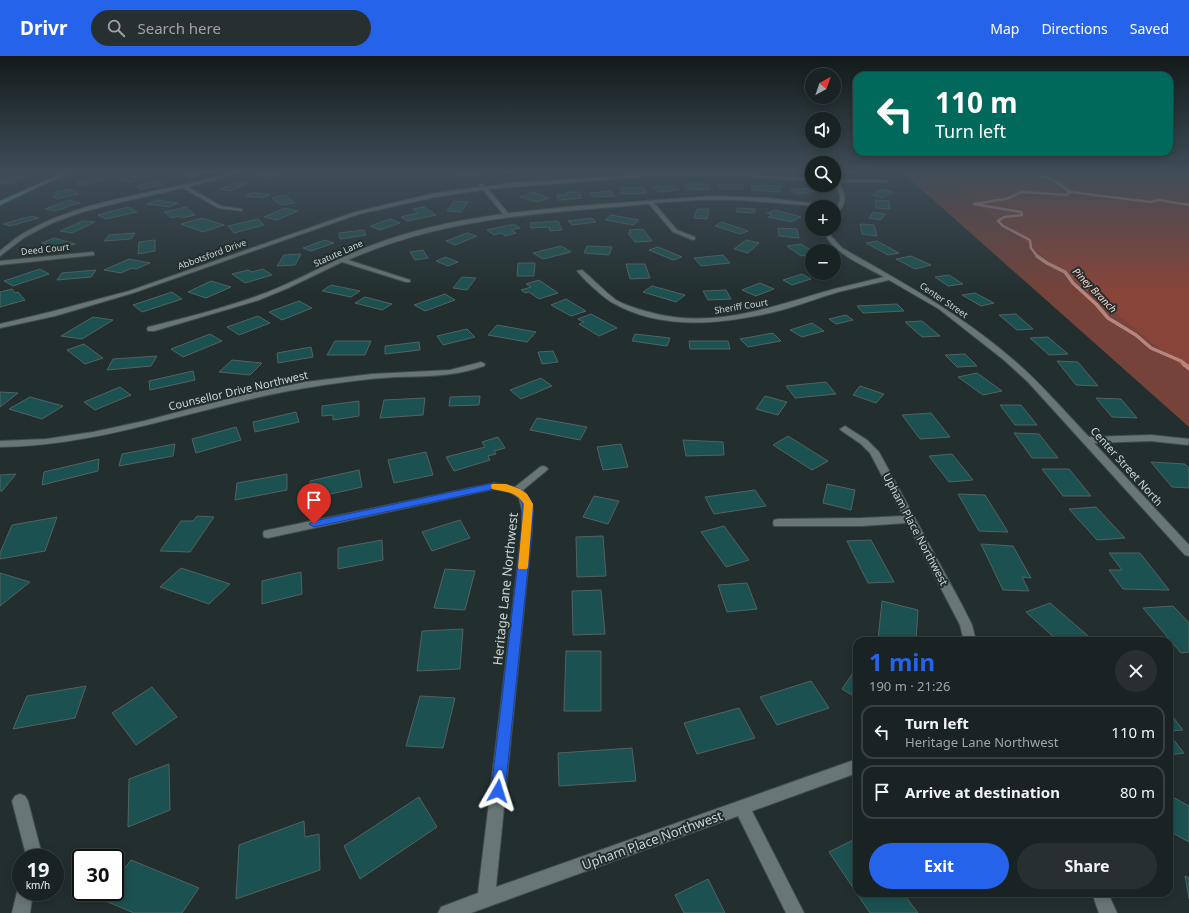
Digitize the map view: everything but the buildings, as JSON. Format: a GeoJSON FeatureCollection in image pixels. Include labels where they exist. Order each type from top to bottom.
{"type":"FeatureCollection","features":[{"type":"Feature","properties":{"kind":"street"},"geometry":{"type":"LineString","coordinates":[[0,254],[6,248],[27,234],[78,213]]}},
{"type":"Feature","properties":{"kind":"street","name":"Abbotsford Drive"},"geometry":{"type":"LineString","coordinates":[[0,320],[76,302],[136,284],[340,213]]}},
{"type":"Feature","properties":{"kind":"street","name":"Abbotsford Drive"},"geometry":{"type":"LineString","coordinates":[[0,326],[52,314],[131,292],[357,213]]}},
{"type":"Feature","properties":{"kind":"street","name":"Statute Lane"},"geometry":{"type":"LineString","coordinates":[[151,329],[252,300],[296,282],[341,260],[411,234],[458,223],[518,213]]}},
{"type":"Feature","properties":{"kind":"street"},"geometry":{"type":"LineString","coordinates":[[659,213],[675,231],[693,238]]}},
{"type":"Feature","properties":{"kind":"street","name":"Center Street"},"geometry":{"type":"LineString","coordinates":[[828,236],[840,249],[920,294],[953,316],[1007,358],[1047,397]]}},
{"type":"Feature","properties":{"kind":"street","name":"Deed Court"},"geometry":{"type":"LineString","coordinates":[[0,263],[92,254]]}},
{"type":"Feature","properties":{"kind":"street"},"geometry":{"type":"LineString","coordinates":[[341,260],[408,280]]}},
{"type":"Feature","properties":{"kind":"street","name":"Sheriff Court"},"geometry":{"type":"LineString","coordinates":[[580,271],[614,301],[626,307],[658,317],[692,321],[726,319],[774,310],[836,291],[890,278]]}},
{"type":"Feature","properties":{"kind":"street","name":"Counsellor Drive Northwest"},"geometry":{"type":"LineString","coordinates":[[0,444],[46,442],[94,435],[268,392],[303,385],[369,377],[446,374],[461,371],[481,364]]}},
{"type":"Feature","properties":{"kind":"street","name":"Center Street North"},"geometry":{"type":"LineString","coordinates":[[1047,397],[1189,552]]}},
{"type":"Feature","properties":{"kind":"street","name":"Upham Place Northwest"},"geometry":{"type":"LineString","coordinates":[[845,429],[864,442],[874,452],[959,612],[966,626],[969,637]]}},
{"type":"Feature","properties":{"kind":"street"},"geometry":{"type":"LineString","coordinates":[[1087,440],[1154,439],[1179,440],[1188,442]]}},
{"type":"Feature","properties":{"kind":"street"},"geometry":{"type":"LineString","coordinates":[[268,534],[488,488],[506,487],[516,491],[543,469]]}},
{"type":"Feature","properties":{"kind":"street","name":"Heritage Lane Northwest"},"geometry":{"type":"LineString","coordinates":[[486,899],[527,529],[528,504],[524,496],[516,491]]}},
{"type":"Feature","properties":{"kind":"street"},"geometry":{"type":"LineString","coordinates":[[778,523],[862,522],[910,519]]}},
{"type":"Feature","properties":{"kind":"street","name":"Upham Place Northwest"},"geometry":{"type":"LineString","coordinates":[[447,913],[853,767]]}},
{"type":"Feature","properties":{"kind":"street"},"geometry":{"type":"LineString","coordinates":[[20,801],[32,849]]}},
{"type":"Feature","properties":{"kind":"street"},"geometry":{"type":"LineString","coordinates":[[742,808],[795,913]]}},
{"type":"Feature","properties":{"kind":"street"},"geometry":{"type":"LineString","coordinates":[[1102,897],[1108,913]]}},
{"type":"Feature","properties":{"kind":"street"},"geometry":{"type":"LineString","coordinates":[[21,913],[23,901]]}},
{"type":"Feature","properties":{"kind":"shaded area"},"geometry":{"type":"Polygon","coordinates":[[[948,213],[1189,213],[1189,427],[948,213]]]}},
{"type":"Feature","properties":{"kind":"shaded area"},"geometry":{"type":"Polygon","coordinates":[[[989,213],[1189,213],[1189,372],[989,213]]]}},
{"type":"Feature","properties":{"kind":"waterway","name":"Piney Branch"},"geometry":{"type":"LineString","coordinates":[[1021,213],[1022,215],[1004,217],[998,221],[1003,226],[1030,240],[1031,248],[1037,256]]}},
{"type":"Feature","properties":{"kind":"waterway","name":"Piney Branch"},"geometry":{"type":"LineString","coordinates":[[1037,256],[1065,272],[1073,283],[1096,304],[1108,318],[1136,335],[1151,348],[1181,361],[1184,364]]}},
{"type":"Feature","properties":{"kind":"waterway","name":"Piney Branch"},"geometry":{"type":"LineString","coordinates":[[1184,364],[1189,368]]}},
{"type":"Feature","properties":{"kind":"slow traffic"},"geometry":{"type":"LineString","coordinates":[[495,486],[506,487],[516,491],[524,496],[528,504],[523,567]]}},
{"type":"Feature","properties":{"kind":"route"},"geometry":{"type":"LineString","coordinates":[[314,524],[494,486],[506,487],[524,496],[528,504],[527,529],[498,791]]}}]}
